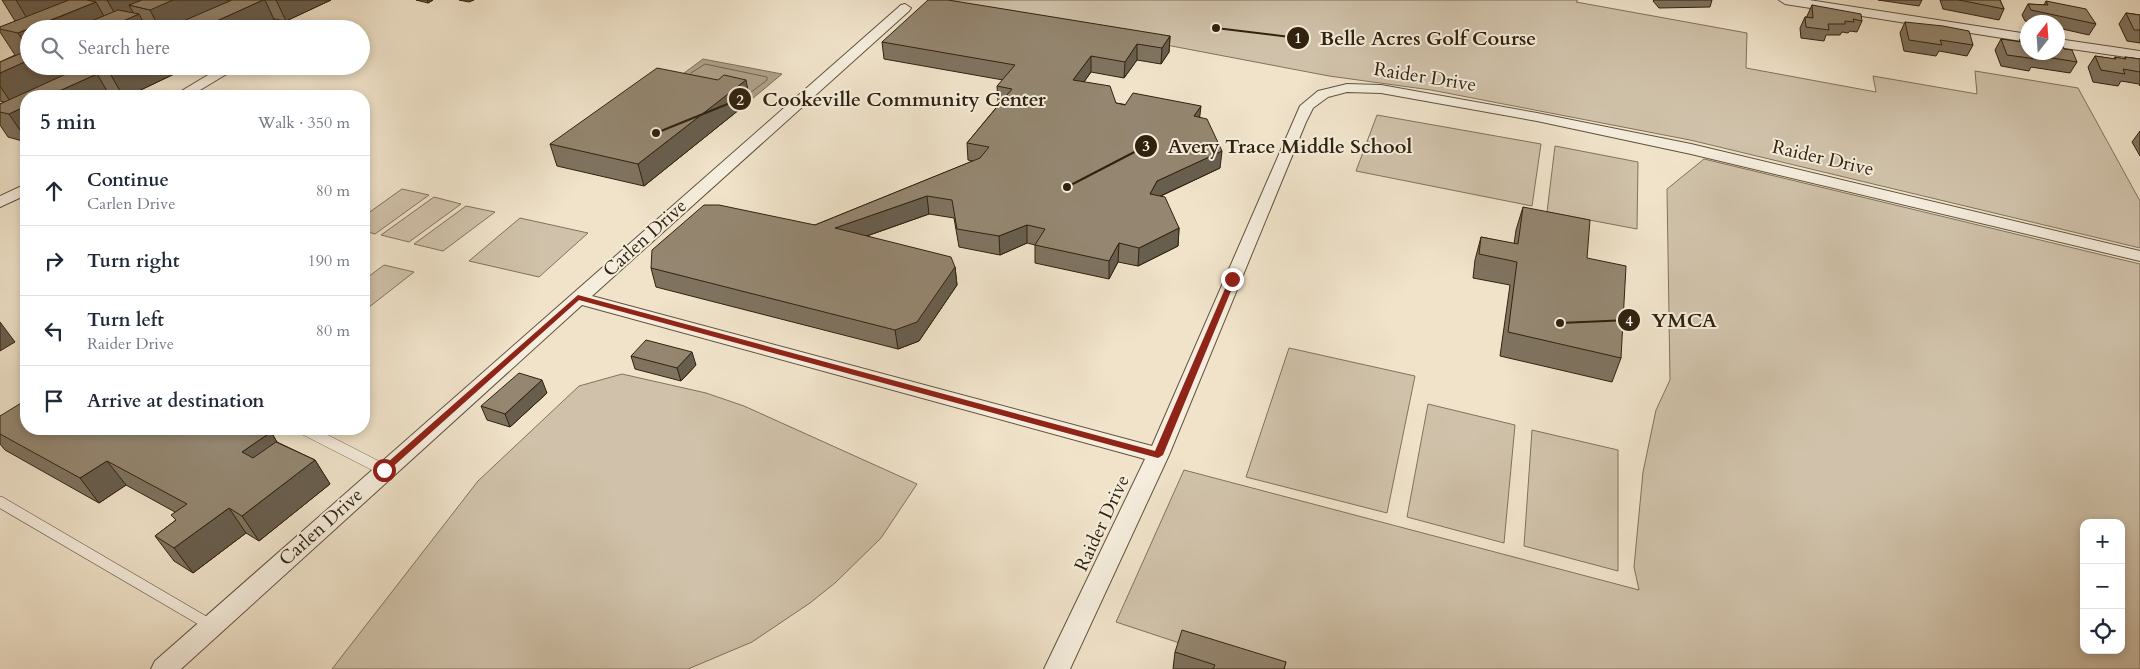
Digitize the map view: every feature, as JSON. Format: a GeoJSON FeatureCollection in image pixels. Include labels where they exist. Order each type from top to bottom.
{"type":"FeatureCollection","features":[{"type":"Feature","properties":{"kind":"street"},"geometry":{"type":"LineString","coordinates":[[1785,0],[2020,37]]}},
{"type":"Feature","properties":{"kind":"street","name":"Carlen Drive"},"geometry":{"type":"LineString","coordinates":[[164,669],[384,470],[905,8]]}},
{"type":"Feature","properties":{"kind":"street"},"geometry":{"type":"LineString","coordinates":[[2065,43],[2140,56]]}},
{"type":"Feature","properties":{"kind":"street"},"geometry":{"type":"LineString","coordinates":[[191,90],[217,75]]}},
{"type":"Feature","properties":{"kind":"street","name":"Raider Drive"},"geometry":{"type":"LineString","coordinates":[[1057,669],[1158,455],[1298,122],[1307,106],[1323,94],[1347,88],[1381,89],[1691,149],[2140,256]]}},
{"type":"Feature","properties":{"kind":"street"},"geometry":{"type":"LineString","coordinates":[[0,202],[20,192]]}},
{"type":"Feature","properties":{"kind":"street"},"geometry":{"type":"LineString","coordinates":[[578,298],[1158,455]]}},
{"type":"Feature","properties":{"kind":"lane"},"geometry":{"type":"LineString","coordinates":[[316,435],[384,470]]}},
{"type":"Feature","properties":{"kind":"lane"},"geometry":{"type":"LineString","coordinates":[[0,502],[212,626]]}},
{"type":"Feature","properties":{"kind":"shaded area"},"geometry":{"type":"Polygon","coordinates":[[[930,0],[1578,0],[1576,2],[1747,33],[1746,68],[1876,92],[1873,76],[1977,94],[1975,71],[2078,88],[2140,201],[2140,248],[1690,140],[1431,90],[1329,76],[930,0]]]}},
{"type":"Feature","properties":{"kind":"shaded area"},"geometry":{"type":"Polygon","coordinates":[[[1377,115],[1541,144],[1532,206],[1356,171],[1377,115]]]}},
{"type":"Feature","properties":{"kind":"shaded area"},"geometry":{"type":"Polygon","coordinates":[[[1555,146],[1638,162],[1637,229],[1547,212],[1555,146]]]}},
{"type":"Feature","properties":{"kind":"shaded area"},"geometry":{"type":"Polygon","coordinates":[[[1704,159],[2140,264],[2140,669],[1258,669],[1116,622],[1184,470],[1639,590],[1634,567],[1643,472],[1656,410],[1670,380],[1667,189],[1704,159]]]}},
{"type":"Feature","properties":{"kind":"shaded area"},"geometry":{"type":"Polygon","coordinates":[[[402,189],[429,195],[375,234],[370,233],[370,212],[402,189]]]}},
{"type":"Feature","properties":{"kind":"shaded area"},"geometry":{"type":"Polygon","coordinates":[[[434,197],[461,204],[409,242],[381,235],[434,197]]]}},
{"type":"Feature","properties":{"kind":"shaded area"},"geometry":{"type":"Polygon","coordinates":[[[466,206],[495,212],[443,251],[414,244],[466,206]]]}},
{"type":"Feature","properties":{"kind":"shaded area"},"geometry":{"type":"Polygon","coordinates":[[[520,218],[588,233],[539,277],[469,261],[520,218]]]}},
{"type":"Feature","properties":{"kind":"shaded area"},"geometry":{"type":"Polygon","coordinates":[[[384,265],[414,272],[370,306],[370,276],[384,265]]]}},
{"type":"Feature","properties":{"kind":"shaded area"},"geometry":{"type":"Polygon","coordinates":[[[1289,348],[1415,376],[1387,513],[1246,477],[1289,348]]]}},
{"type":"Feature","properties":{"kind":"shaded area"},"geometry":{"type":"Polygon","coordinates":[[[622,374],[706,393],[744,406],[917,484],[881,538],[835,583],[810,603],[752,642],[688,669],[332,669],[478,481],[579,386],[622,374]]]}},
{"type":"Feature","properties":{"kind":"shaded area"},"geometry":{"type":"Polygon","coordinates":[[[1428,404],[1515,425],[1504,543],[1407,517],[1428,404]]]}},
{"type":"Feature","properties":{"kind":"shaded area"},"geometry":{"type":"Polygon","coordinates":[[[1532,430],[1618,450],[1618,571],[1524,546],[1532,430]]]}},
{"type":"Feature","properties":{"kind":"water"},"geometry":{"type":"Polygon","coordinates":[[[703,59],[782,74],[752,99],[668,85],[703,59]]]}},
{"type":"Feature","properties":{"kind":"building"},"geometry":{"type":"Polygon","coordinates":[[[69,0],[96,2],[51,20],[20,20],[20,32],[18,33],[0,29],[0,27],[69,0]]]}},
{"type":"Feature","properties":{"kind":"building"},"geometry":{"type":"Polygon","coordinates":[[[142,0],[173,0],[150,10],[129,5],[142,0]]]}},
{"type":"Feature","properties":{"kind":"building"},"geometry":{"type":"Polygon","coordinates":[[[232,0],[263,0],[219,20],[186,20],[232,0]]]}},
{"type":"Feature","properties":{"kind":"building"},"geometry":{"type":"Polygon","coordinates":[[[928,0],[948,0],[1170,36],[1162,48],[1137,44],[1125,62],[1091,56],[1073,80],[1110,86],[1116,103],[1125,105],[1133,93],[1201,106],[1194,116],[1207,119],[1222,151],[1157,181],[1150,194],[1165,197],[1179,228],[1139,248],[1119,243],[1109,261],[1035,245],[1045,229],[1027,225],[999,236],[957,229],[952,200],[927,196],[835,228],[951,257],[955,267],[917,322],[895,330],[651,268],[652,250],[704,205],[719,205],[815,225],[980,158],[989,147],[967,143],[1012,89],[997,86],[1015,65],[882,42],[928,0]]]}},
{"type":"Feature","properties":{"kind":"building"},"geometry":{"type":"Polygon","coordinates":[[[1959,0],[2000,0],[2004,9],[1959,0]]]}},
{"type":"Feature","properties":{"kind":"building"},"geometry":{"type":"Polygon","coordinates":[[[2046,1],[2086,9],[2096,24],[2065,17],[2065,15],[2054,15],[2031,10],[2028,4],[2048,5],[2046,1]]]}},
{"type":"Feature","properties":{"kind":"building"},"geometry":{"type":"Polygon","coordinates":[[[1812,5],[1861,14],[1862,21],[1853,19],[1854,22],[1845,21],[1845,24],[1828,24],[1829,30],[1806,27],[1805,17],[1813,18],[1812,5]]]}},
{"type":"Feature","properties":{"kind":"building"},"geometry":{"type":"Polygon","coordinates":[[[118,10],[139,14],[125,20],[94,20],[118,10]]]}},
{"type":"Feature","properties":{"kind":"building"},"geometry":{"type":"Polygon","coordinates":[[[2126,13],[2140,15],[2140,30],[2134,30],[2126,13]]]}},
{"type":"Feature","properties":{"kind":"building"},"geometry":{"type":"Polygon","coordinates":[[[1905,22],[1969,31],[1973,45],[1940,40],[1942,45],[1909,40],[1905,22]]]}},
{"type":"Feature","properties":{"kind":"building"},"geometry":{"type":"Polygon","coordinates":[[[2001,39],[2020,42],[2020,57],[2007,55],[2001,39]]]}},
{"type":"Feature","properties":{"kind":"building"},"geometry":{"type":"Polygon","coordinates":[[[2065,49],[2072,50],[2077,62],[2065,60],[2065,49]]]}},
{"type":"Feature","properties":{"kind":"building"},"geometry":{"type":"Polygon","coordinates":[[[20,54],[20,64],[0,73],[0,62],[20,54]]]}},
{"type":"Feature","properties":{"kind":"building"},"geometry":{"type":"Polygon","coordinates":[[[2095,56],[2116,59],[2115,57],[2140,59],[2140,72],[2123,69],[2125,74],[2101,70],[2095,56]]]}},
{"type":"Feature","properties":{"kind":"building"},"geometry":{"type":"Polygon","coordinates":[[[657,68],[718,80],[724,75],[746,80],[638,164],[550,144],[657,68]]]}},
{"type":"Feature","properties":{"kind":"building"},"geometry":{"type":"Polygon","coordinates":[[[64,75],[95,75],[61,90],[31,90],[64,75]]]}},
{"type":"Feature","properties":{"kind":"building"},"geometry":{"type":"Polygon","coordinates":[[[20,95],[20,109],[9,114],[0,112],[0,104],[20,95]]]}},
{"type":"Feature","properties":{"kind":"building"},"geometry":{"type":"Polygon","coordinates":[[[1523,207],[1590,220],[1587,258],[1626,266],[1621,358],[1508,332],[1517,262],[1479,254],[1481,237],[1518,244],[1523,207]]]}},
{"type":"Feature","properties":{"kind":"building"},"geometry":{"type":"Polygon","coordinates":[[[646,340],[692,352],[677,368],[631,356],[646,340]]]}},
{"type":"Feature","properties":{"kind":"building"},"geometry":{"type":"Polygon","coordinates":[[[519,373],[542,380],[505,414],[481,406],[519,373]]]}},
{"type":"Feature","properties":{"kind":"building"},"geometry":{"type":"Polygon","coordinates":[[[20,404],[20,435],[267,435],[242,452],[253,458],[276,442],[315,460],[242,516],[229,508],[174,548],[155,536],[176,520],[171,515],[187,504],[107,461],[80,478],[0,434],[0,416],[20,404]]]}},
{"type":"Feature","properties":{"kind":"building"},"geometry":{"type":"Polygon","coordinates":[[[1182,630],[1286,662],[1284,669],[1213,669],[1215,665],[1175,652],[1182,630]]]}},
{"type":"Feature","properties":{"kind":"place","name":"Belle Acres Golf Course"},"geometry":{"type":"Point","coordinates":[1216,28]}},
{"type":"Feature","properties":{"kind":"place","name":"Cookeville Community Center"},"geometry":{"type":"Point","coordinates":[656,133]}},
{"type":"Feature","properties":{"kind":"place","name":"Avery Trace Middle School"},"geometry":{"type":"Point","coordinates":[1067,187]}},
{"type":"Feature","properties":{"kind":"place","name":"YMCA"},"geometry":{"type":"Point","coordinates":[1560,323]}},
{"type":"Feature","properties":{"kind":"route"},"geometry":{"type":"LineString","coordinates":[[384,470],[578,298],[1158,455],[1232,279]]}}]}
